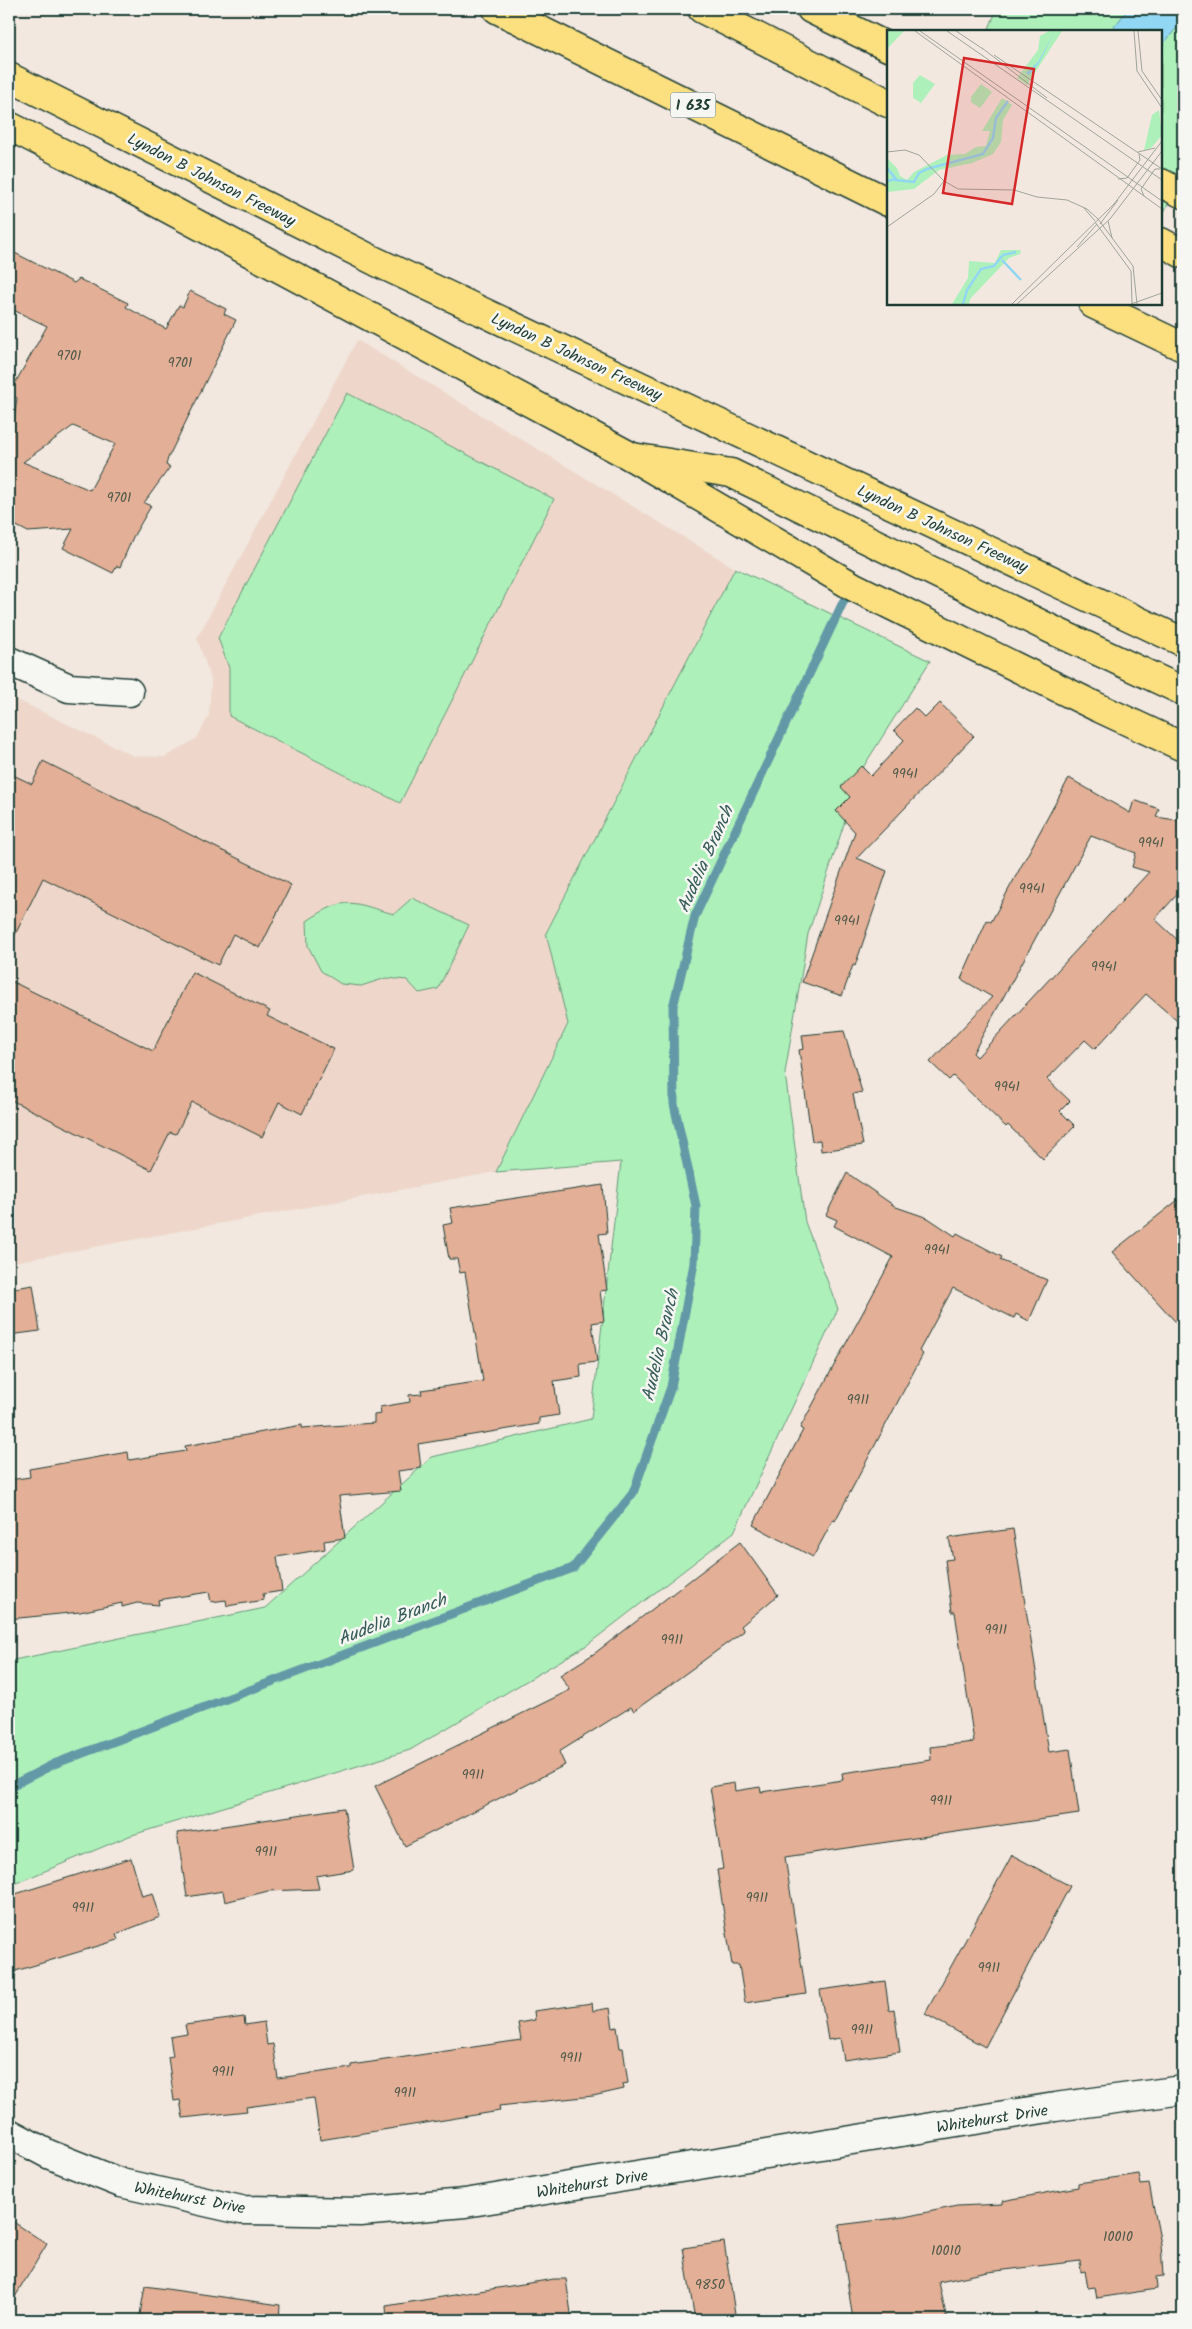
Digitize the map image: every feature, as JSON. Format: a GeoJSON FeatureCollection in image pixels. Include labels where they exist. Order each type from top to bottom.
{"type":"FeatureCollection","features":[{"type":"Feature","properties":{"kind":"main road","name":"I 635"},"geometry":{"type":"LineString","coordinates":[[497,9],[887,202]]}},
{"type":"Feature","properties":{"kind":"main road"},"geometry":{"type":"LineString","coordinates":[[702,9],[887,102]]}},
{"type":"Feature","properties":{"kind":"main road"},"geometry":{"type":"LineString","coordinates":[[811,9],[887,47]]}},
{"type":"Feature","properties":{"kind":"main road","name":"Lyndon B Johnson Freeway"},"geometry":{"type":"LineString","coordinates":[[9,78],[377,262],[1183,642]]}},
{"type":"Feature","properties":{"kind":"main road"},"geometry":{"type":"LineString","coordinates":[[9,126],[94,169],[632,457],[854,587],[1095,706],[1183,747]]}},
{"type":"Feature","properties":{"kind":"main road"},"geometry":{"type":"LineString","coordinates":[[1162,183],[1183,194]]}},
{"type":"Feature","properties":{"kind":"main road"},"geometry":{"type":"LineString","coordinates":[[1162,243],[1183,254]]}},
{"type":"Feature","properties":{"kind":"main road"},"geometry":{"type":"LineString","coordinates":[[1095,305],[1183,347]]}},
{"type":"Feature","properties":{"kind":"main road"},"geometry":{"type":"LineString","coordinates":[[632,457],[731,473],[1059,634],[1183,691]]}},
{"type":"Feature","properties":{"kind":"street"},"geometry":{"type":"LineString","coordinates":[[9,661],[69,688],[128,692]]}},
{"type":"Feature","properties":{"kind":"street","name":"Whitehurst Drive"},"geometry":{"type":"LineString","coordinates":[[9,2133],[48,2154],[130,2185],[241,2210],[360,2212],[465,2203],[1055,2107],[1183,2090]]}},
{"type":"Feature","properties":{"kind":"shaded area"},"geometry":{"type":"Polygon","coordinates":[[[357,340],[735,568],[546,933],[568,1024],[496,1172],[9,1263],[9,696],[134,756],[165,757],[197,738],[209,715],[211,680],[197,638],[357,340]]]}},
{"type":"Feature","properties":{"kind":"green space"},"geometry":{"type":"Polygon","coordinates":[[[997,9],[1183,9],[1183,174],[1162,216],[1162,30],[988,30],[997,9]]]}},
{"type":"Feature","properties":{"kind":"green space"},"geometry":{"type":"Polygon","coordinates":[[[347,393],[554,499],[400,803],[229,716],[229,668],[218,638],[347,393]]]}},
{"type":"Feature","properties":{"kind":"green space"},"geometry":{"type":"Polygon","coordinates":[[[735,568],[930,661],[862,769],[808,934],[785,1073],[805,1222],[838,1309],[734,1532],[587,1645],[410,1750],[129,1836],[9,1886],[9,1661],[265,1608],[432,1457],[591,1419],[621,1162],[496,1172],[568,1024],[546,933],[735,568]]]}},
{"type":"Feature","properties":{"kind":"green space"},"geometry":{"type":"Polygon","coordinates":[[[412,898],[469,925],[438,989],[419,993],[407,980],[386,978],[361,986],[341,984],[321,971],[308,946],[307,921],[332,907],[350,903],[394,914],[412,898]]]}},
{"type":"Feature","properties":{"kind":"water"},"geometry":{"type":"Polygon","coordinates":[[[1128,9],[1183,9],[1183,20],[1162,46],[1162,30],[1112,30],[1128,9]]]}},
{"type":"Feature","properties":{"kind":"building"},"geometry":{"type":"Polygon","coordinates":[[[9,250],[74,283],[79,279],[128,303],[126,307],[166,329],[179,305],[183,307],[190,291],[226,309],[224,314],[236,320],[168,458],[166,465],[170,467],[144,503],[151,506],[133,537],[120,567],[117,566],[113,573],[63,548],[73,529],[28,532],[9,522],[9,456],[17,398],[9,394],[47,326],[9,308],[9,250]],[[73,426],[23,462],[90,490],[115,444],[73,426]]]}},
{"type":"Feature","properties":{"kind":"building"},"geometry":{"type":"Polygon","coordinates":[[[940,703],[974,736],[857,858],[887,871],[855,966],[853,965],[842,996],[802,982],[855,832],[836,811],[850,797],[841,787],[861,766],[871,776],[904,740],[894,730],[915,708],[925,718],[940,703]]]}},
{"type":"Feature","properties":{"kind":"building"},"geometry":{"type":"Polygon","coordinates":[[[43,761],[291,885],[260,948],[233,934],[218,965],[43,878],[9,947],[9,773],[32,784],[43,761]]]}},
{"type":"Feature","properties":{"kind":"building"},"geometry":{"type":"Polygon","coordinates":[[[1069,778],[1130,813],[1134,800],[1159,809],[1156,817],[1183,821],[1183,888],[1155,919],[1183,945],[1183,1026],[1146,994],[1095,1049],[1085,1040],[1047,1079],[1070,1101],[1060,1111],[1075,1126],[1043,1159],[1008,1125],[1006,1127],[953,1076],[949,1080],[930,1062],[992,997],[961,979],[987,920],[991,922],[1069,778]],[[1091,836],[973,1053],[977,1057],[1149,872],[1132,867],[1136,853],[1091,836]]]}},
{"type":"Feature","properties":{"kind":"building"},"geometry":{"type":"Polygon","coordinates":[[[192,972],[270,1011],[267,1016],[334,1049],[302,1114],[279,1102],[262,1137],[192,1102],[176,1134],[170,1132],[151,1170],[9,1099],[9,980],[153,1051],[192,972]]]}},
{"type":"Feature","properties":{"kind":"building"},"geometry":{"type":"Polygon","coordinates":[[[844,1031],[862,1092],[853,1094],[863,1145],[821,1151],[820,1140],[812,1141],[799,1050],[804,1049],[802,1035],[844,1031]]]}},
{"type":"Feature","properties":{"kind":"building"},"geometry":{"type":"Polygon","coordinates":[[[847,1173],[896,1207],[928,1218],[955,1236],[957,1233],[1002,1257],[1000,1260],[1047,1280],[1029,1321],[1016,1314],[1014,1318],[953,1288],[919,1351],[923,1354],[835,1521],[833,1520],[813,1557],[753,1525],[803,1430],[800,1428],[893,1257],[834,1226],[837,1220],[826,1215],[847,1173]]]}},
{"type":"Feature","properties":{"kind":"building"},"geometry":{"type":"Polygon","coordinates":[[[603,1185],[607,1233],[599,1234],[607,1290],[600,1291],[604,1321],[592,1323],[597,1362],[580,1364],[581,1377],[554,1381],[559,1415],[539,1418],[539,1424],[418,1444],[421,1468],[398,1471],[401,1491],[339,1496],[345,1538],[324,1541],[325,1549],[277,1557],[282,1591],[263,1594],[264,1600],[227,1606],[226,1600],[211,1602],[209,1592],[158,1600],[159,1605],[137,1603],[122,1607],[122,1603],[80,1612],[9,1619],[9,1480],[30,1477],[29,1469],[128,1452],[129,1460],[186,1451],[185,1446],[302,1425],[302,1428],[374,1423],[374,1415],[381,1414],[380,1407],[410,1402],[409,1395],[422,1394],[421,1390],[483,1381],[465,1272],[460,1273],[457,1259],[449,1259],[443,1225],[453,1223],[450,1208],[603,1185]]]}},
{"type":"Feature","properties":{"kind":"building"},"geometry":{"type":"Polygon","coordinates":[[[1183,1196],[1183,1330],[1112,1252],[1183,1196]]]}},
{"type":"Feature","properties":{"kind":"building"},"geometry":{"type":"Polygon","coordinates":[[[33,1285],[40,1331],[9,1335],[9,1289],[33,1285]]]}},
{"type":"Feature","properties":{"kind":"building"},"geometry":{"type":"Polygon","coordinates":[[[1013,1529],[1049,1752],[1070,1749],[1079,1814],[785,1857],[806,1994],[745,2003],[739,1965],[732,1965],[717,1870],[723,1869],[710,1787],[734,1783],[735,1791],[760,1787],[761,1792],[843,1780],[842,1773],[931,1760],[930,1747],[974,1742],[955,1612],[952,1612],[945,1560],[953,1559],[949,1538],[1013,1529]]]}},
{"type":"Feature","properties":{"kind":"building"},"geometry":{"type":"Polygon","coordinates":[[[740,1542],[778,1595],[741,1626],[744,1631],[634,1711],[631,1707],[559,1752],[565,1765],[405,1846],[375,1786],[570,1690],[560,1675],[595,1653],[740,1542]]]}},
{"type":"Feature","properties":{"kind":"building"},"geometry":{"type":"Polygon","coordinates":[[[344,1808],[354,1870],[316,1876],[319,1889],[268,1891],[225,1902],[223,1891],[187,1897],[177,1833],[344,1808]]]}},
{"type":"Feature","properties":{"kind":"building"},"geometry":{"type":"Polygon","coordinates":[[[1012,1855],[1070,1886],[985,2047],[925,2014],[1012,1855]]]}},
{"type":"Feature","properties":{"kind":"building"},"geometry":{"type":"Polygon","coordinates":[[[131,1858],[142,1896],[153,1893],[160,1917],[116,1934],[118,1940],[9,1973],[9,1896],[131,1858]]]}},
{"type":"Feature","properties":{"kind":"building"},"geometry":{"type":"Polygon","coordinates":[[[885,1981],[889,2010],[894,2009],[900,2052],[844,2060],[840,2038],[828,2040],[820,1990],[885,1981]]]}},
{"type":"Feature","properties":{"kind":"building"},"geometry":{"type":"Polygon","coordinates":[[[592,2003],[593,2011],[610,2008],[613,2028],[617,2027],[620,2048],[623,2048],[628,2083],[623,2084],[624,2089],[593,2096],[499,2106],[500,2111],[320,2140],[314,2098],[246,2107],[247,2111],[183,2118],[180,2100],[174,2101],[168,2057],[173,2056],[170,2037],[187,2034],[185,2025],[244,2017],[245,2025],[264,2022],[267,2045],[273,2044],[278,2078],[351,2068],[351,2065],[521,2040],[518,2023],[535,2020],[534,2011],[592,2003]]]}},
{"type":"Feature","properties":{"kind":"building"},"geometry":{"type":"Polygon","coordinates":[[[1139,2174],[1141,2185],[1149,2184],[1161,2244],[1163,2276],[1156,2277],[1157,2289],[1097,2298],[1095,2287],[1088,2288],[1085,2271],[1081,2272],[1080,2261],[988,2272],[939,2282],[947,2320],[853,2320],[839,2225],[904,2217],[957,2206],[1002,2204],[1002,2201],[1078,2187],[1078,2183],[1139,2174]]]}},
{"type":"Feature","properties":{"kind":"building"},"geometry":{"type":"Polygon","coordinates":[[[9,2219],[47,2244],[9,2307],[9,2219]]]}},
{"type":"Feature","properties":{"kind":"building"},"geometry":{"type":"Polygon","coordinates":[[[724,2242],[736,2320],[695,2320],[683,2248],[724,2242]]]}},
{"type":"Feature","properties":{"kind":"building"},"geometry":{"type":"Polygon","coordinates":[[[554,2279],[566,2279],[572,2320],[387,2320],[386,2306],[554,2279]]]}},
{"type":"Feature","properties":{"kind":"building"},"geometry":{"type":"Polygon","coordinates":[[[145,2286],[280,2305],[279,2320],[139,2320],[145,2286]]]}},
{"type":"Feature","properties":{"kind":"waterway","name":"Audelia Branch"},"geometry":{"type":"LineString","coordinates":[[9,1787],[54,1764],[573,1568],[633,1493],[671,1387],[694,1263],[696,1206],[674,1104],[673,1007],[695,916],[846,596]]}}]}
